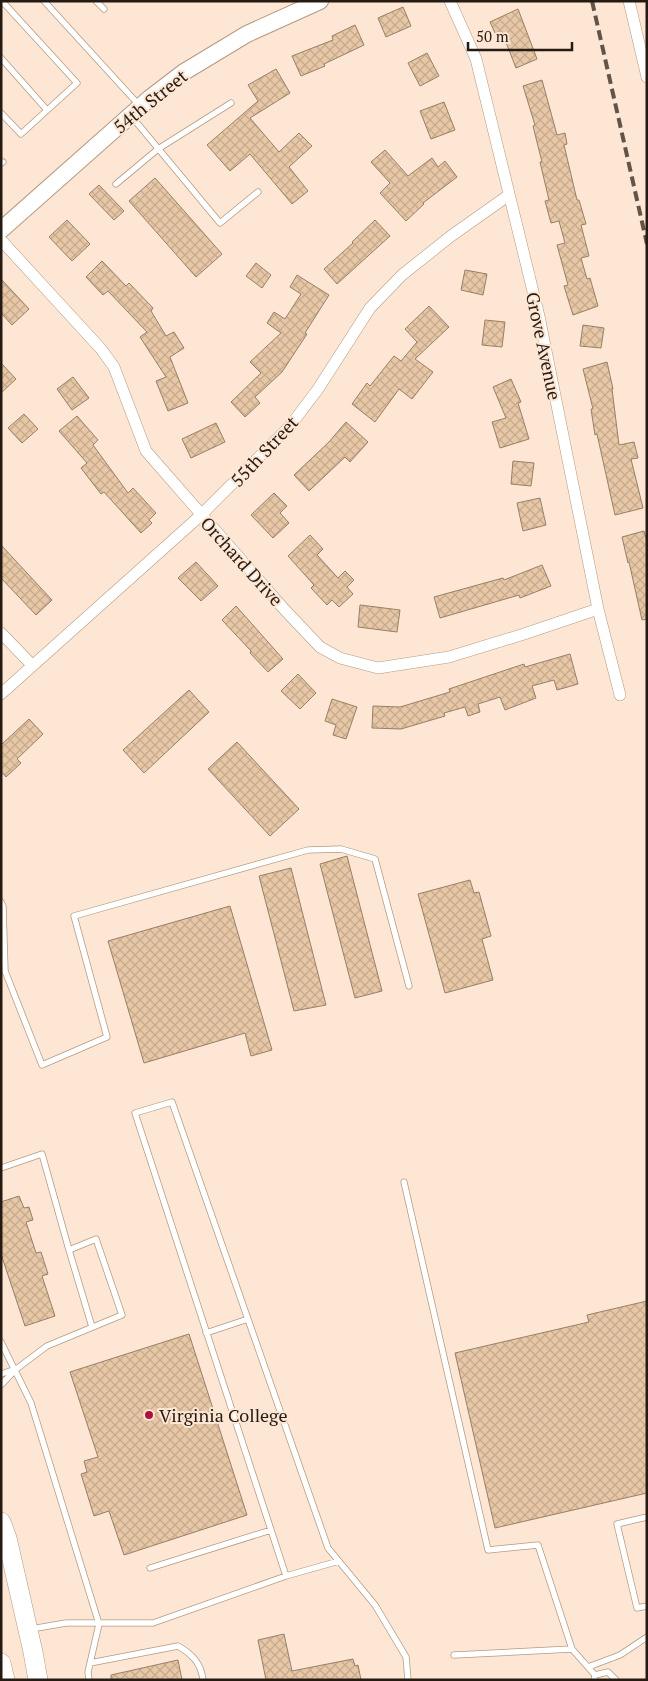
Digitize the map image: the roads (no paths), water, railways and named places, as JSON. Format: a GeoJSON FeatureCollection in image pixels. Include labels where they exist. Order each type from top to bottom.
{"type":"FeatureCollection","features":[{"type":"Feature","properties":{"kind":"main road","name":"54th Street"},"geometry":{"type":"LineString","coordinates":[[1,230],[135,111],[184,72],[247,34],[320,1]]}},
{"type":"Feature","properties":{"kind":"main road"},"geometry":{"type":"LineString","coordinates":[[1,1522],[7,1538],[38,1680]]}},
{"type":"Feature","properties":{"kind":"street","name":"Grove Avenue"},"geometry":{"type":"LineString","coordinates":[[450,1],[476,59],[539,316],[598,608],[620,695]]}},
{"type":"Feature","properties":{"kind":"street"},"geometry":{"type":"LineString","coordinates":[[629,1],[647,77]]}},
{"type":"Feature","properties":{"kind":"street","name":"55th Street"},"geometry":{"type":"LineString","coordinates":[[1,694],[201,515],[290,426],[318,389],[370,308],[402,275],[451,236],[509,195]]}},
{"type":"Feature","properties":{"kind":"street","name":"Orchard Drive"},"geometry":{"type":"LineString","coordinates":[[1,240],[101,349],[114,368],[146,451],[284,609],[320,647],[340,658],[378,668],[449,657],[524,634],[598,608]]}},
{"type":"Feature","properties":{"kind":"street"},"geometry":{"type":"LineString","coordinates":[[1,633],[32,666]]}},
{"type":"Feature","properties":{"kind":"lane"},"geometry":{"type":"LineString","coordinates":[[1,113],[21,134],[77,83],[2,1]]}},
{"type":"Feature","properties":{"kind":"lane"},"geometry":{"type":"LineString","coordinates":[[44,1],[135,111],[158,149],[220,223],[258,192]]}},
{"type":"Feature","properties":{"kind":"lane"},"geometry":{"type":"LineString","coordinates":[[96,1],[104,9]]}},
{"type":"Feature","properties":{"kind":"lane"},"geometry":{"type":"LineString","coordinates":[[1,58],[47,110]]}},
{"type":"Feature","properties":{"kind":"lane"},"geometry":{"type":"LineString","coordinates":[[116,184],[158,149],[230,104]]}},
{"type":"Feature","properties":{"kind":"lane"},"geometry":{"type":"LineString","coordinates":[[1,902],[3,906],[5,971],[42,1065],[106,1036],[74,916],[308,850],[341,849],[375,859],[409,986]]}},
{"type":"Feature","properties":{"kind":"lane"},"geometry":{"type":"LineString","coordinates":[[286,1576],[135,1113],[172,1102],[328,1548],[375,1605],[406,1657],[408,1680]]}},
{"type":"Feature","properties":{"kind":"lane"},"geometry":{"type":"LineString","coordinates":[[1,1168],[42,1154],[92,1327]]}},
{"type":"Feature","properties":{"kind":"lane"},"geometry":{"type":"LineString","coordinates":[[404,1182],[488,1550],[538,1545],[572,1649],[594,1677],[608,1672],[616,1680]]}},
{"type":"Feature","properties":{"kind":"lane"},"geometry":{"type":"LineString","coordinates":[[1,1385],[14,1370],[47,1346],[122,1315],[96,1239],[69,1250]]}},
{"type":"Feature","properties":{"kind":"lane"},"geometry":{"type":"LineString","coordinates":[[206,1333],[248,1319]]}},
{"type":"Feature","properties":{"kind":"lane"},"geometry":{"type":"LineString","coordinates":[[1,1342],[31,1403],[99,1624],[88,1672],[89,1680]]}},
{"type":"Feature","properties":{"kind":"lane"},"geometry":{"type":"LineString","coordinates":[[1,1374],[14,1370]]}},
{"type":"Feature","properties":{"kind":"lane"},"geometry":{"type":"LineString","coordinates":[[647,1517],[617,1524],[637,1608],[647,1606]]}},
{"type":"Feature","properties":{"kind":"lane"},"geometry":{"type":"LineString","coordinates":[[150,1568],[271,1530]]}},
{"type":"Feature","properties":{"kind":"lane"},"geometry":{"type":"LineString","coordinates":[[28,1629],[66,1623],[153,1623],[286,1576],[339,1561]]}},
{"type":"Feature","properties":{"kind":"lane"},"geometry":{"type":"LineString","coordinates":[[588,1667],[620,1655],[647,1637]]}},
{"type":"Feature","properties":{"kind":"lane"},"geometry":{"type":"LineString","coordinates":[[90,1663],[178,1646],[192,1654],[202,1670],[203,1680]]}},
{"type":"Feature","properties":{"kind":"lane"},"geometry":{"type":"LineString","coordinates":[[454,1655],[572,1649]]}},
{"type":"Feature","properties":{"kind":"railway"},"geometry":{"type":"LineString","coordinates":[[592,1],[647,244]]}},
{"type":"Feature","properties":{"kind":"place","name":"Virginia College"},"geometry":{"type":"Point","coordinates":[149,1415]}}]}
